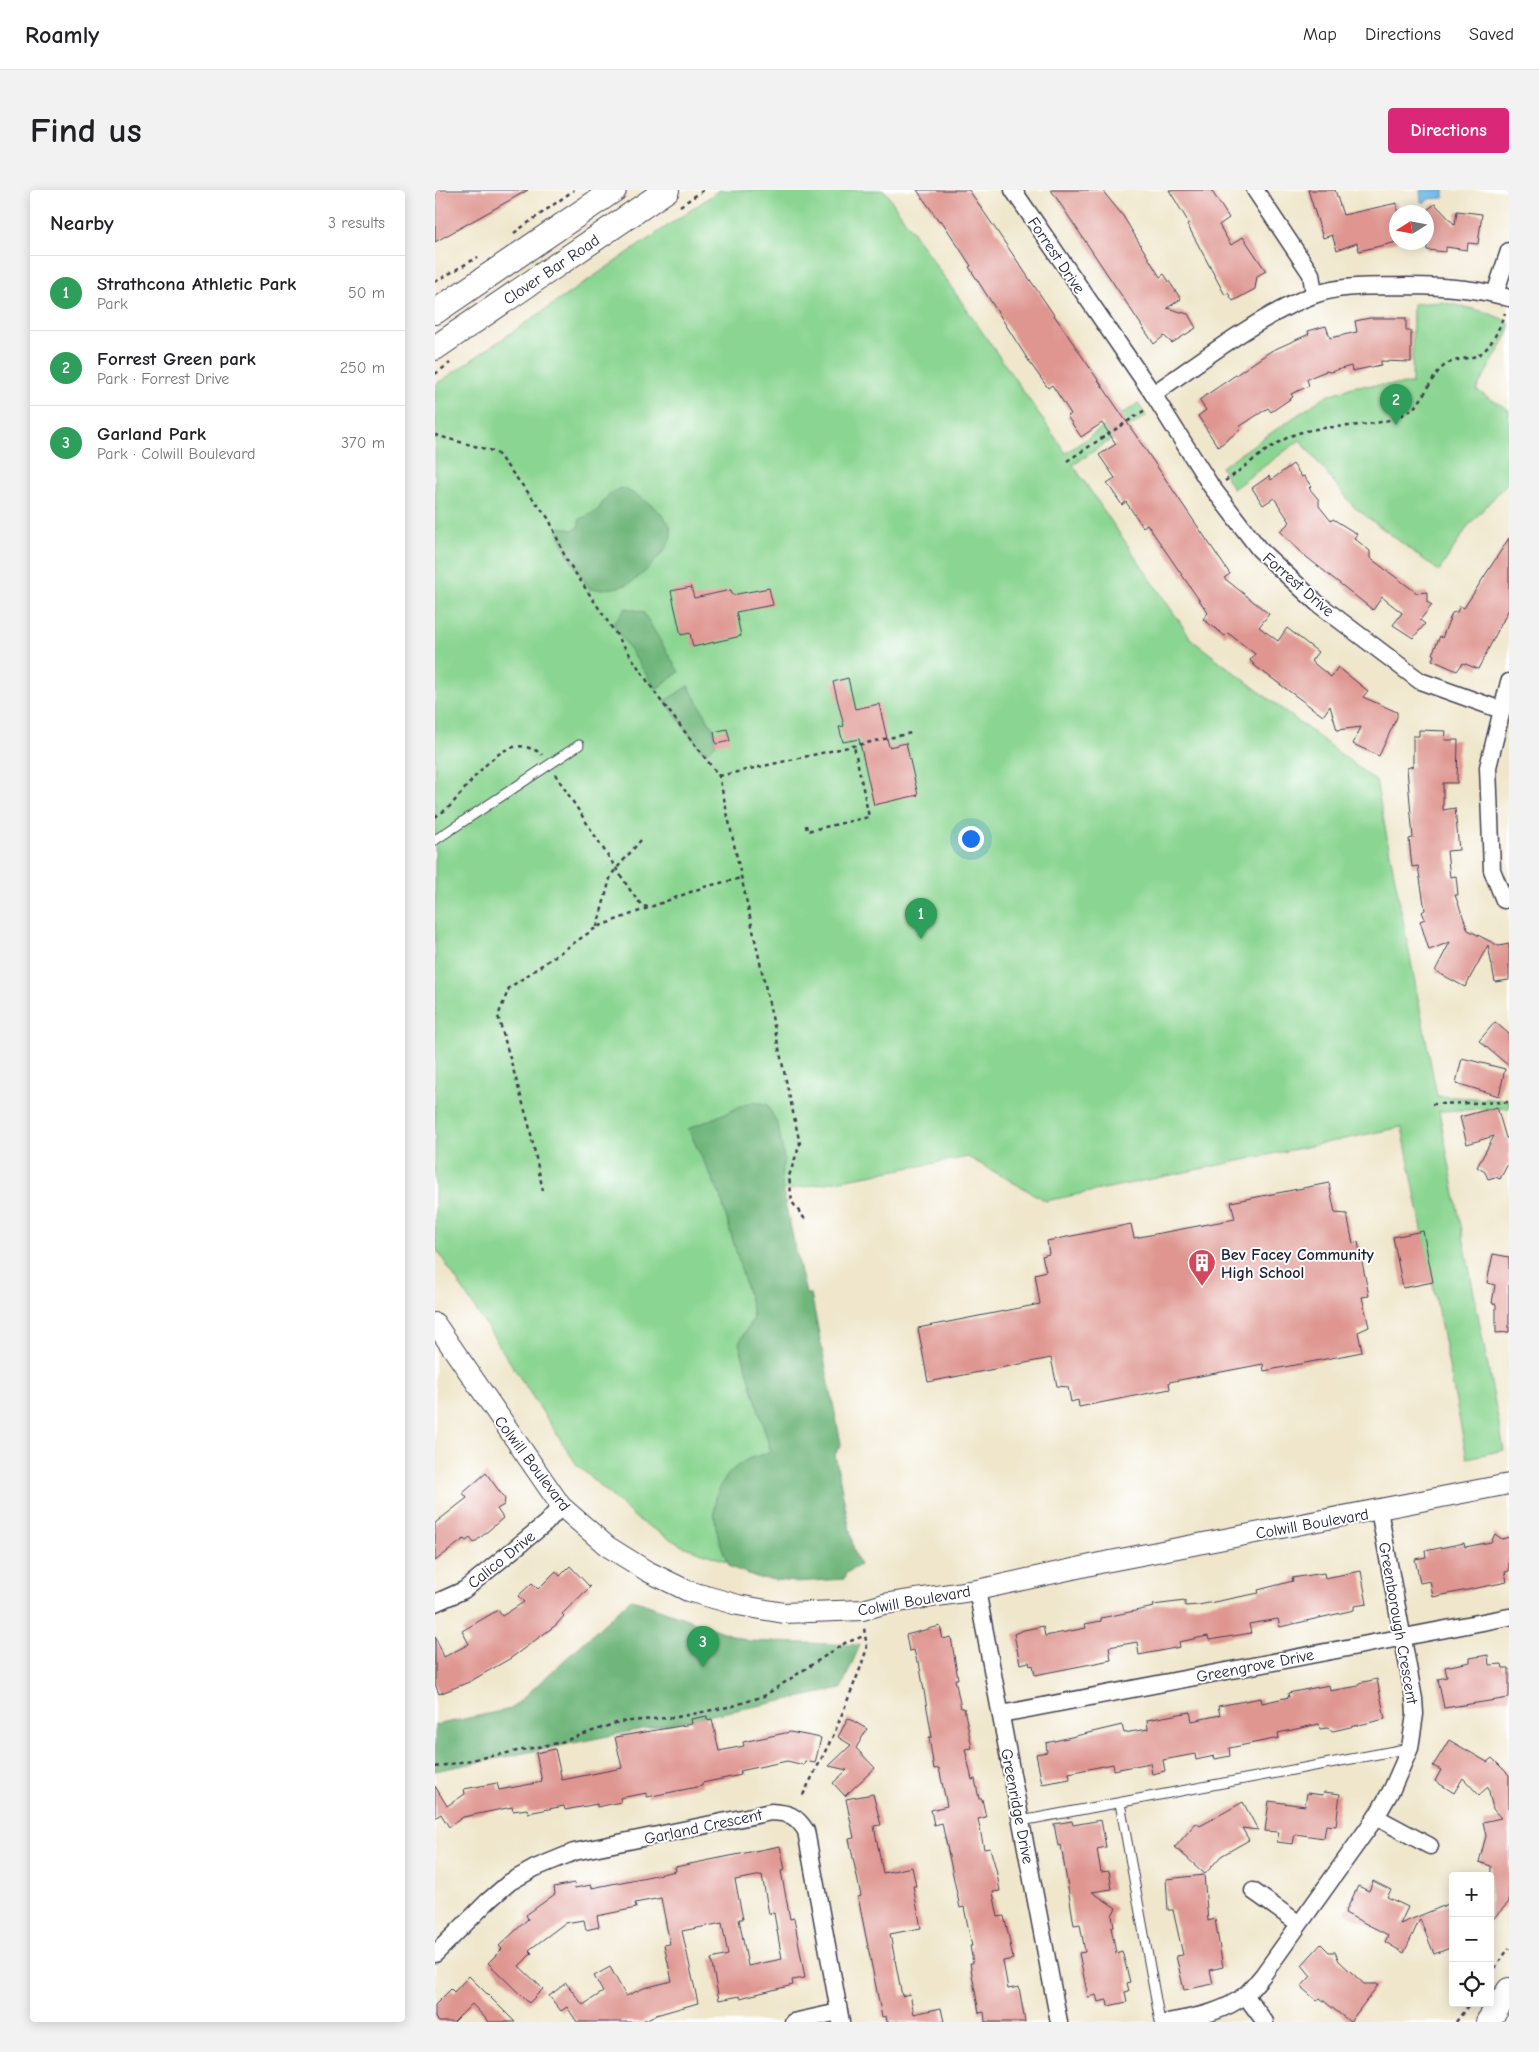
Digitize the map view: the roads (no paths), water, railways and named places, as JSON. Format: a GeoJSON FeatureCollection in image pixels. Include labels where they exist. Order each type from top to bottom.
{"type":"FeatureCollection","features":[{"type":"Feature","properties":{"kind":"main road","name":"Clover Bar Road"},"geometry":{"type":"LineString","coordinates":[[435,312],[614,190]]}},
{"type":"Feature","properties":{"kind":"main road","name":"Clover Bar Road"},"geometry":{"type":"LineString","coordinates":[[435,348],[667,190]]}},
{"type":"Feature","properties":{"kind":"main road"},"geometry":{"type":"LineString","coordinates":[[435,304],[458,296]]}},
{"type":"Feature","properties":{"kind":"main road"},"geometry":{"type":"LineString","coordinates":[[1488,2022],[1509,1990]]}},
{"type":"Feature","properties":{"kind":"street","name":"Forrest Drive"},"geometry":{"type":"LineString","coordinates":[[1013,190],[1153,394],[1211,486],[1259,549],[1317,603],[1421,681],[1501,710]]}},
{"type":"Feature","properties":{"kind":"street"},"geometry":{"type":"LineString","coordinates":[[1255,190],[1311,274],[1314,294]]}},
{"type":"Feature","properties":{"kind":"street"},"geometry":{"type":"LineString","coordinates":[[1153,394],[1241,334],[1314,294],[1350,287],[1431,286],[1503,302],[1509,251]]}},
{"type":"Feature","properties":{"kind":"street"},"geometry":{"type":"LineString","coordinates":[[1504,900],[1492,870],[1487,767],[1509,682]]}},
{"type":"Feature","properties":{"kind":"street","name":"Colwill Boulevard"},"geometry":{"type":"LineString","coordinates":[[435,1323],[561,1506],[607,1546],[647,1571],[688,1591],[738,1605],[784,1613],[820,1614],[863,1610],[884,1604],[977,1590],[1119,1560],[1509,1484]]}},
{"type":"Feature","properties":{"kind":"street","name":"Calico Drive"},"geometry":{"type":"LineString","coordinates":[[435,1603],[464,1590],[546,1522],[561,1506]]}},
{"type":"Feature","properties":{"kind":"street","name":"Greenborough Crescent"},"geometry":{"type":"LineString","coordinates":[[1168,2022],[1203,2015],[1227,2006],[1245,1995],[1263,1975],[1298,1923],[1376,1817],[1392,1789],[1410,1748],[1415,1714],[1414,1699],[1379,1510]]}},
{"type":"Feature","properties":{"kind":"street","name":"Greenridge Drive"},"geometry":{"type":"LineString","coordinates":[[977,1590],[1059,2022]]}},
{"type":"Feature","properties":{"kind":"street","name":"Greengrove Drive"},"geometry":{"type":"LineString","coordinates":[[1001,1714],[1509,1617]]}},
{"type":"Feature","properties":{"kind":"street","name":"Garland Crescent"},"geometry":{"type":"LineString","coordinates":[[435,1954],[488,1901],[510,1882],[543,1864],[583,1850],[771,1812],[789,1813],[798,1818],[806,1831],[840,2017]]}},
{"type":"Feature","properties":{"kind":"street"},"geometry":{"type":"LineString","coordinates":[[1376,1817],[1430,1846]]}},
{"type":"Feature","properties":{"kind":"street"},"geometry":{"type":"LineString","coordinates":[[1253,1891],[1298,1923]]}},
{"type":"Feature","properties":{"kind":"street"},"geometry":{"type":"LineString","coordinates":[[1245,1995],[1265,2022]]}},
{"type":"Feature","properties":{"kind":"street"},"geometry":{"type":"LineString","coordinates":[[793,2022],[840,2017]]}},
{"type":"Feature","properties":{"kind":"lane"},"geometry":{"type":"LineString","coordinates":[[435,840],[579,745]]}},
{"type":"Feature","properties":{"kind":"lane"},"geometry":{"type":"LineString","coordinates":[[1021,1822],[1410,1748]]}},
{"type":"Feature","properties":{"kind":"lane"},"geometry":{"type":"LineString","coordinates":[[1120,1803],[1160,2022]]}},
{"type":"Feature","properties":{"kind":"water"},"geometry":{"type":"Polygon","coordinates":[[[1420,190],[1444,190],[1444,198],[1428,199],[1426,202],[1421,202],[1420,190]]]}},
{"type":"Feature","properties":{"kind":"place","name":"Forrest Green park"},"geometry":{"type":"Point","coordinates":[1396,425]}},
{"type":"Feature","properties":{"kind":"place","name":"Strathcona Athletic Park"},"geometry":{"type":"Point","coordinates":[921,939]}},
{"type":"Feature","properties":{"kind":"place","name":"Bev Facey Community High School"},"geometry":{"type":"Point","coordinates":[1202,1287]}},
{"type":"Feature","properties":{"kind":"place","name":"Garland Park"},"geometry":{"type":"Point","coordinates":[703,1667]}}]}
